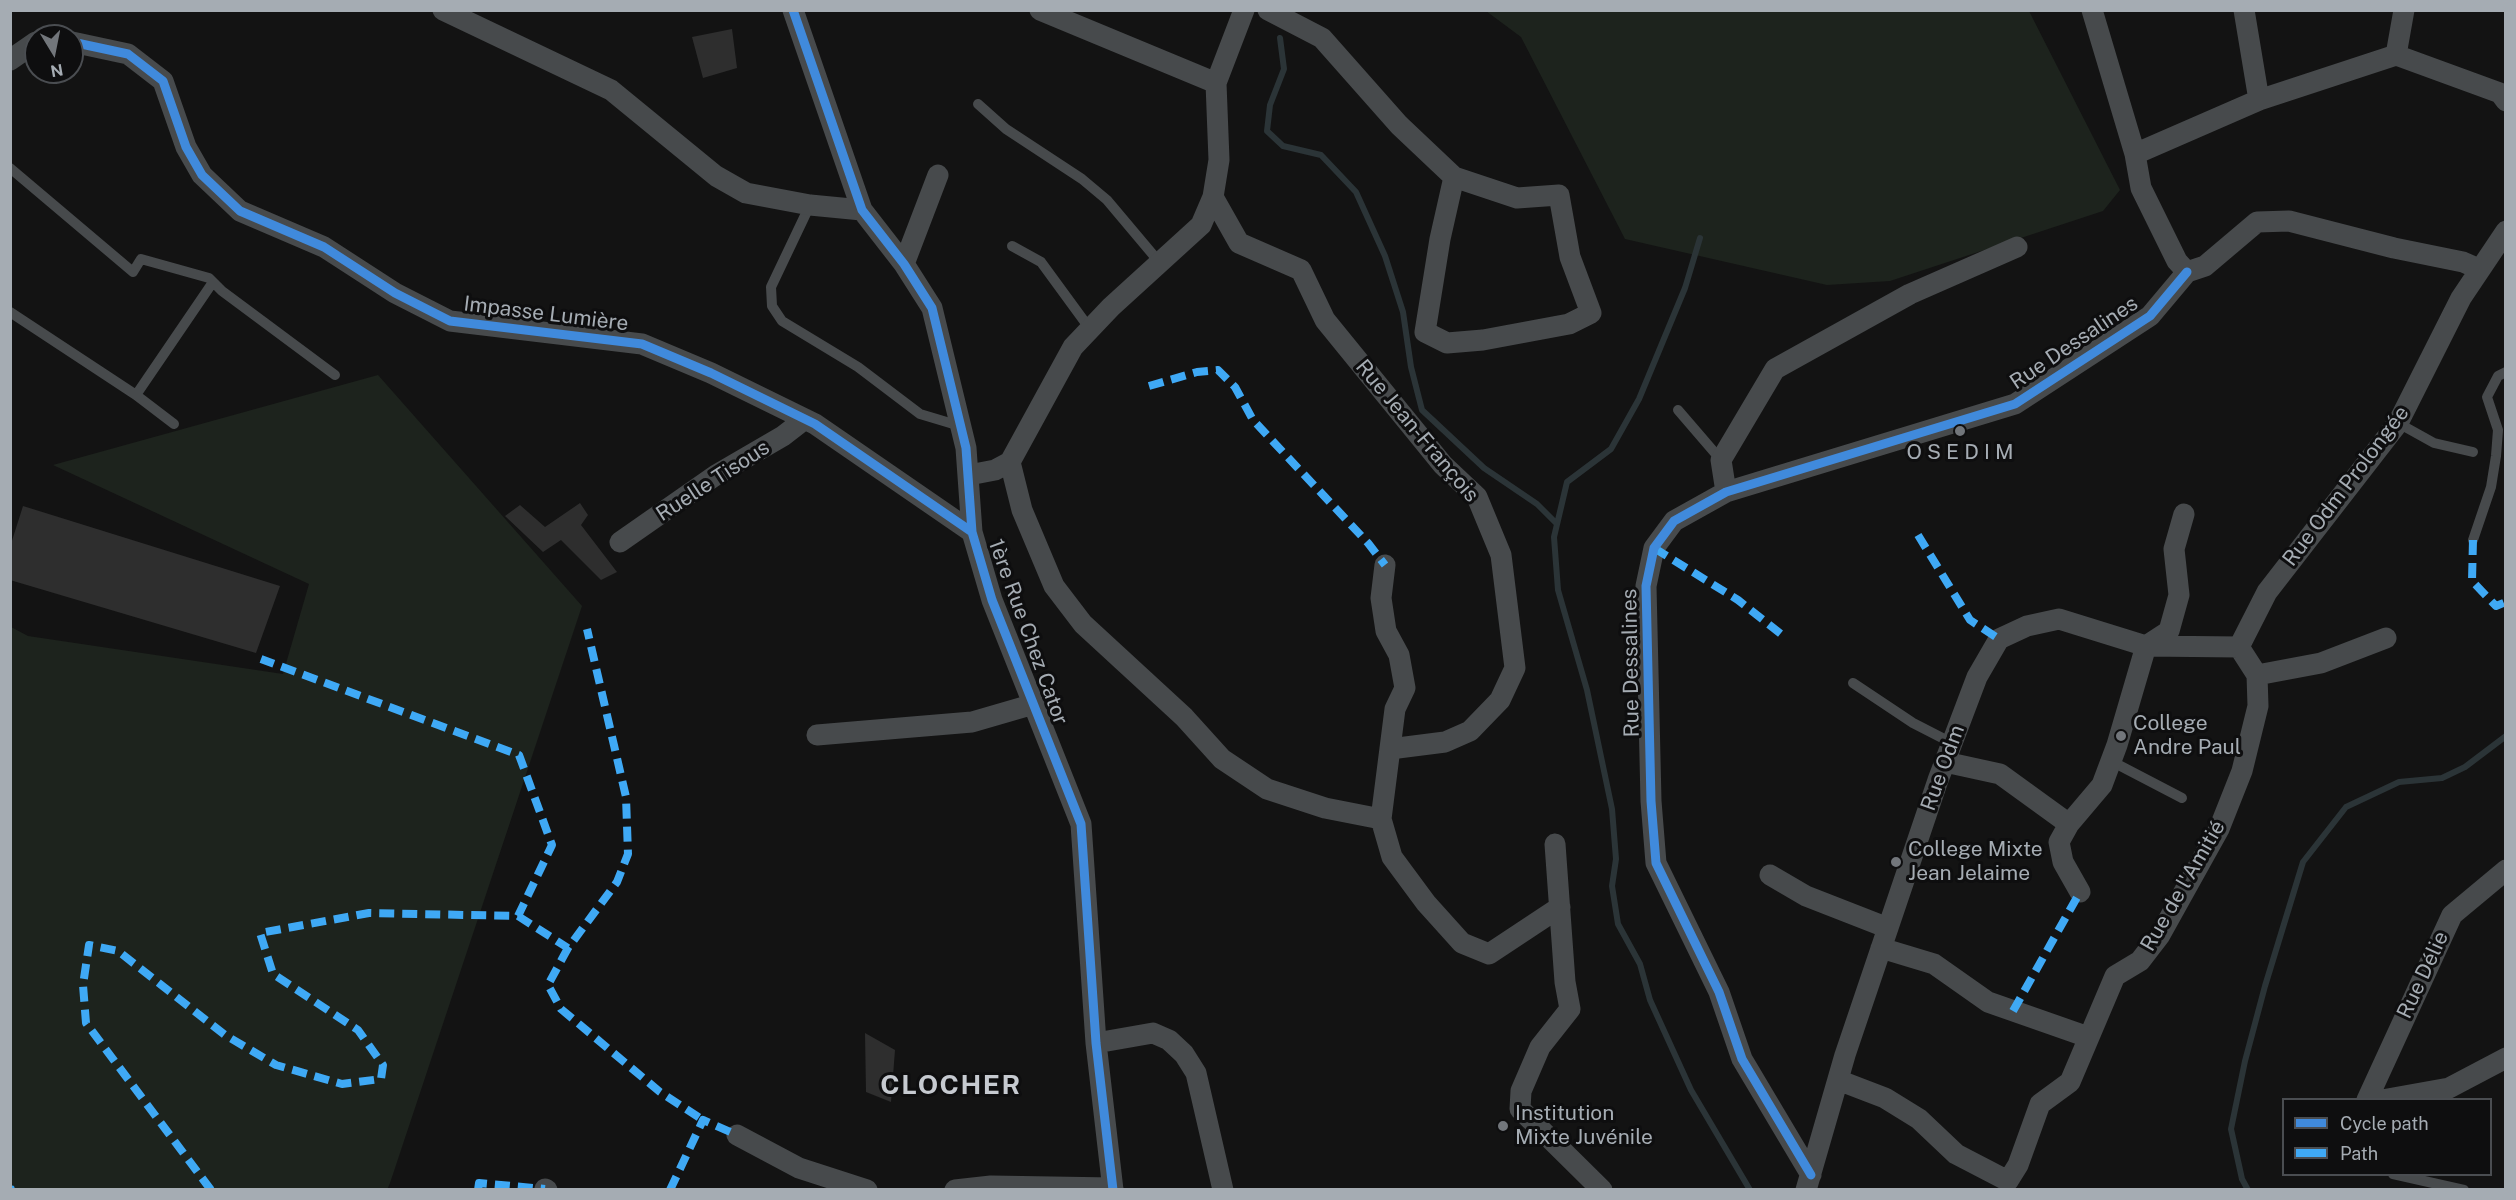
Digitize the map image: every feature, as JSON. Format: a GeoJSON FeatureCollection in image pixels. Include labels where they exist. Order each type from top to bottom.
{"type":"FeatureCollection","features":[{"type":"Feature","properties":{"kind":"street"},"geometry":{"type":"LineString","coordinates":[[443,10],[611,90],[716,176],[746,193],[810,205],[862,210]]}},
{"type":"Feature","properties":{"kind":"street","name":"1ère Rue Chez Cator"},"geometry":{"type":"LineString","coordinates":[[793,10],[862,210],[904,264],[932,308],[966,448],[972,532],[993,600],[1081,824],[1095,1043],[1113,1189]]}},
{"type":"Feature","properties":{"kind":"street"},"geometry":{"type":"LineString","coordinates":[[1040,10],[1216,83]]}},
{"type":"Feature","properties":{"kind":"street"},"geometry":{"type":"LineString","coordinates":[[969,475],[995,470],[1010,462],[1072,347],[1201,225],[1214,197],[1219,160],[1216,83],[1244,10]]}},
{"type":"Feature","properties":{"kind":"street"},"geometry":{"type":"LineString","coordinates":[[1268,10],[1322,38],[1399,125],[1454,177],[1517,198],[1559,195],[1570,257],[1592,313],[1569,324],[1483,340],[1447,343],[1425,332],[1440,239],[1454,177]]}},
{"type":"Feature","properties":{"kind":"street"},"geometry":{"type":"LineString","coordinates":[[2092,10],[2135,154],[2141,188],[2177,261],[2187,272],[2205,266],[2257,222],[2289,221],[2394,248],[2463,262],[2479,269]]}},
{"type":"Feature","properties":{"kind":"street"},"geometry":{"type":"LineString","coordinates":[[2244,10],[2259,100]]}},
{"type":"Feature","properties":{"kind":"street"},"geometry":{"type":"LineString","coordinates":[[2396,56],[2404,10]]}},
{"type":"Feature","properties":{"kind":"street","name":"Impasse Lumière"},"geometry":{"type":"LineString","coordinates":[[84,45],[129,54],[163,81],[186,147],[202,175],[240,211],[324,247],[395,293],[450,321],[642,344],[711,373],[805,419],[972,532]]}},
{"type":"Feature","properties":{"kind":"street"},"geometry":{"type":"LineString","coordinates":[[10,60],[24,50]]}},
{"type":"Feature","properties":{"kind":"street"},"geometry":{"type":"LineString","coordinates":[[2135,154],[2259,100],[2396,56],[2500,93],[2505,101]]}},
{"type":"Feature","properties":{"kind":"street"},"geometry":{"type":"LineString","coordinates":[[904,264],[938,175]]}},
{"type":"Feature","properties":{"kind":"street","name":"Rue Jean-François"},"geometry":{"type":"LineString","coordinates":[[1214,197],[1239,243],[1301,270],[1325,320],[1443,465],[1477,497],[1501,555],[1515,668],[1500,700],[1470,731],[1445,742],[1390,749]]}},
{"type":"Feature","properties":{"kind":"street","name":"Rue Odm Prolongée"},"geometry":{"type":"LineString","coordinates":[[2239,647],[2267,592],[2398,423],[2461,298],[2505,231]]}},
{"type":"Feature","properties":{"kind":"street"},"geometry":{"type":"LineString","coordinates":[[1726,492],[1721,460],[1775,369],[1910,294],[2017,247]]}},
{"type":"Feature","properties":{"kind":"street","name":"Rue Dessalines"},"geometry":{"type":"LineString","coordinates":[[1808,1182],[1742,1059],[1719,992],[1656,862],[1651,801],[1646,586],[1654,548],[1674,521],[1726,492],[2015,404],[2150,316],[2187,272]]}},
{"type":"Feature","properties":{"kind":"street","name":"Ruelle Tisous"},"geometry":{"type":"LineString","coordinates":[[620,542],[716,475],[783,436],[805,419]]}},
{"type":"Feature","properties":{"kind":"street"},"geometry":{"type":"LineString","coordinates":[[1010,462],[1022,510],[1054,586],[1083,624],[1184,717],[1222,759],[1267,789],[1325,808],[1381,819]]}},
{"type":"Feature","properties":{"kind":"street"},"geometry":{"type":"LineString","coordinates":[[2080,892],[2063,862],[2059,842],[2069,824],[2102,784],[2146,646],[2169,632],[2179,595],[2174,549],[2184,514]]}},
{"type":"Feature","properties":{"kind":"street"},"geometry":{"type":"LineString","coordinates":[[1385,565],[1381,598],[1386,631],[1398,655],[1405,688],[1395,709],[1381,819],[1392,857],[1426,903],[1462,943],[1489,954],[1560,907]]}},
{"type":"Feature","properties":{"kind":"street","name":"Rue Odm"},"geometry":{"type":"LineString","coordinates":[[1808,1182],[1881,948],[1945,762],[1977,677],[1999,639],[2027,626],[2058,619],[2146,646],[2239,647]]}},
{"type":"Feature","properties":{"kind":"street"},"geometry":{"type":"LineString","coordinates":[[2239,647],[2257,675],[2321,663],[2386,638]]}},
{"type":"Feature","properties":{"kind":"street","name":"Rue de l'Amitié"},"geometry":{"type":"LineString","coordinates":[[1838,1080],[1885,1098],[1919,1119],[1956,1154],[2008,1185],[2018,1165],[2040,1104],[2070,1082],[2115,976],[2140,961],[2160,935],[2219,829],[2245,760],[2258,706],[2257,675]]}},
{"type":"Feature","properties":{"kind":"street"},"geometry":{"type":"LineString","coordinates":[[817,735],[972,722],[1034,704]]}},
{"type":"Feature","properties":{"kind":"street"},"geometry":{"type":"LineString","coordinates":[[1945,762],[2000,774],[2069,824]]}},
{"type":"Feature","properties":{"kind":"street"},"geometry":{"type":"LineString","coordinates":[[1555,844],[1570,1009],[1540,1047],[1521,1091],[1520,1109],[1602,1190]]}},
{"type":"Feature","properties":{"kind":"street","name":"Rue Délie"},"geometry":{"type":"LineString","coordinates":[[2368,1098],[2452,915],[2505,870]]}},
{"type":"Feature","properties":{"kind":"street"},"geometry":{"type":"LineString","coordinates":[[1770,875],[1806,896],[1888,928]]}},
{"type":"Feature","properties":{"kind":"street"},"geometry":{"type":"LineString","coordinates":[[1881,948],[1934,964],[1988,1002],[2088,1036]]}},
{"type":"Feature","properties":{"kind":"street"},"geometry":{"type":"LineString","coordinates":[[1095,1043],[1153,1033],[1169,1040],[1184,1054],[1196,1073],[1223,1190]]}},
{"type":"Feature","properties":{"kind":"street"},"geometry":{"type":"LineString","coordinates":[[2393,1098],[2449,1088],[2505,1058]]}},
{"type":"Feature","properties":{"kind":"street"},"geometry":{"type":"LineString","coordinates":[[736,1135],[799,1168],[867,1190]]}},
{"type":"Feature","properties":{"kind":"street"},"geometry":{"type":"LineString","coordinates":[[955,1190],[991,1186],[1113,1189]]}},
{"type":"Feature","properties":{"kind":"lane"},"geometry":{"type":"LineString","coordinates":[[978,104],[1006,129],[1082,179],[1107,200],[1160,263]]}},
{"type":"Feature","properties":{"kind":"lane"},"geometry":{"type":"LineString","coordinates":[[10,168],[133,272],[141,259],[209,278],[335,375]]}},
{"type":"Feature","properties":{"kind":"lane"},"geometry":{"type":"LineString","coordinates":[[810,205],[771,287],[772,306],[782,321],[858,367],[920,414],[960,426]]}},
{"type":"Feature","properties":{"kind":"lane"},"geometry":{"type":"LineString","coordinates":[[1012,246],[1041,262],[1090,329]]}},
{"type":"Feature","properties":{"kind":"lane"},"geometry":{"type":"LineString","coordinates":[[136,395],[213,282]]}},
{"type":"Feature","properties":{"kind":"lane"},"geometry":{"type":"LineString","coordinates":[[10,312],[136,395],[174,424]]}},
{"type":"Feature","properties":{"kind":"lane"},"geometry":{"type":"LineString","coordinates":[[2474,540],[2491,487],[2496,456],[2498,430],[2487,397],[2498,375],[2505,372]]}},
{"type":"Feature","properties":{"kind":"lane"},"geometry":{"type":"LineString","coordinates":[[1678,410],[1721,460]]}},
{"type":"Feature","properties":{"kind":"lane"},"geometry":{"type":"LineString","coordinates":[[2398,423],[2434,443],[2473,452]]}},
{"type":"Feature","properties":{"kind":"lane"},"geometry":{"type":"LineString","coordinates":[[1853,683],[1913,723],[1952,743]]}},
{"type":"Feature","properties":{"kind":"lane"},"geometry":{"type":"LineString","coordinates":[[2111,761],[2182,798]]}},
{"type":"Feature","properties":{"kind":"lane"},"geometry":{"type":"LineString","coordinates":[[2402,1176],[2464,1190]]}},
{"type":"Feature","properties":{"kind":"shaded area"},"geometry":{"type":"Polygon","coordinates":[[[1486,11],[2029,11],[2120,190],[2103,211],[1890,281],[1827,285],[1625,239],[1521,37],[1486,11]]]}},
{"type":"Feature","properties":{"kind":"shaded area"},"geometry":{"type":"Polygon","coordinates":[[[378,375],[582,606],[387,1190],[11,1189],[11,627],[28,636],[283,674],[309,584],[53,465],[378,375]]]}},
{"type":"Feature","properties":{"kind":"building"},"geometry":{"type":"Polygon","coordinates":[[[732,29],[737,68],[703,78],[692,37],[732,29]]]}},
{"type":"Feature","properties":{"kind":"building"},"geometry":{"type":"Polygon","coordinates":[[[580,503],[588,515],[581,525],[617,572],[601,580],[561,540],[543,552],[505,516],[520,505],[545,527],[580,503]]]}},
{"type":"Feature","properties":{"kind":"building"},"geometry":{"type":"Polygon","coordinates":[[[23,506],[280,586],[256,653],[10,580],[10,547],[23,506]]]}},
{"type":"Feature","properties":{"kind":"building"},"geometry":{"type":"Polygon","coordinates":[[[865,1033],[895,1050],[891,1102],[866,1092],[865,1033]]]}},
{"type":"Feature","properties":{"kind":"waterway"},"geometry":{"type":"LineString","coordinates":[[1280,38],[1284,69],[1270,105],[1267,131],[1283,146],[1321,155],[1356,192],[1385,256],[1403,312],[1411,367],[1422,410],[1484,468],[1537,504],[1557,524]]}},
{"type":"Feature","properties":{"kind":"waterway"},"geometry":{"type":"LineString","coordinates":[[1700,238],[1685,288],[1639,399],[1611,449],[1567,482],[1554,537],[1558,590],[1587,690],[1612,809],[1616,859],[1612,886],[1618,924],[1640,964],[1650,1000],[1691,1090],[1750,1190]]}},
{"type":"Feature","properties":{"kind":"waterway"},"geometry":{"type":"LineString","coordinates":[[2248,1190],[2242,1179],[2231,1129],[2245,1061],[2265,986],[2303,862],[2346,807],[2399,782],[2442,778],[2465,767],[2506,736]]}},
{"type":"Feature","properties":{"kind":"marked path"},"geometry":{"type":"LineString","coordinates":[[1149,386],[1197,372],[1218,370],[1235,387],[1253,420],[1368,543],[1385,565]]}},
{"type":"Feature","properties":{"kind":"marked path"},"geometry":{"type":"LineString","coordinates":[[1918,535],[1970,620],[1999,639]]}},
{"type":"Feature","properties":{"kind":"marked path"},"geometry":{"type":"LineString","coordinates":[[2473,540],[2472,581],[2496,606],[2506,602]]}},
{"type":"Feature","properties":{"kind":"marked path"},"geometry":{"type":"LineString","coordinates":[[1654,548],[1738,600],[1781,634]]}},
{"type":"Feature","properties":{"kind":"marked path"},"geometry":{"type":"LineString","coordinates":[[518,916],[568,948],[617,882],[628,854],[626,797],[587,629]]}},
{"type":"Feature","properties":{"kind":"marked path"},"geometry":{"type":"LineString","coordinates":[[211,1190],[86,1023],[83,985],[89,945],[118,951],[225,1035],[276,1065],[342,1084],[381,1079],[383,1065],[358,1030],[273,974],[260,933],[369,913],[518,916],[552,845],[519,755],[261,659]]}},
{"type":"Feature","properties":{"kind":"marked path"},"geometry":{"type":"LineString","coordinates":[[2013,1011],[2080,892]]}},
{"type":"Feature","properties":{"kind":"marked path"},"geometry":{"type":"LineString","coordinates":[[568,948],[548,985],[561,1009],[660,1092],[703,1120]]}},
{"type":"Feature","properties":{"kind":"marked path"},"geometry":{"type":"LineString","coordinates":[[670,1190],[703,1120],[737,1135]]}},
{"type":"Feature","properties":{"kind":"marked path"},"geometry":{"type":"LineString","coordinates":[[478,1190],[479,1183],[545,1189]]}},
{"type":"Feature","properties":{"kind":"cycle path"},"geometry":{"type":"LineString","coordinates":[[793,10],[862,210],[904,264],[932,308],[966,448],[972,532],[992,600],[1081,824],[1096,1043],[1113,1190]]}},
{"type":"Feature","properties":{"kind":"cycle path"},"geometry":{"type":"LineString","coordinates":[[84,45],[128,54],[163,81],[186,147],[202,175],[240,211],[324,247],[395,293],[450,321],[642,344],[711,373],[815,424],[972,532]]}},
{"type":"Feature","properties":{"kind":"cycle path"},"geometry":{"type":"LineString","coordinates":[[1811,1175],[1742,1059],[1719,992],[1656,863],[1651,801],[1646,586],[1654,548],[1674,521],[1726,492],[2015,404],[2150,316],[2187,272]]}},
{"type":"Feature","properties":{"kind":"place","name":"O S E D I M"},"geometry":{"type":"Point","coordinates":[1960,431]}},
{"type":"Feature","properties":{"kind":"place","name":"College Andre Paul"},"geometry":{"type":"Point","coordinates":[2121,736]}},
{"type":"Feature","properties":{"kind":"place","name":"College Mixte Jean Jelaime"},"geometry":{"type":"Point","coordinates":[1896,862]}},
{"type":"Feature","properties":{"kind":"place","name":"Institution Mixte Juvénile"},"geometry":{"type":"Point","coordinates":[1503,1126]}},
{"type":"Feature","properties":{"kind":"district","name":"CLOCHER"},"geometry":{"type":"Point","coordinates":[951,1086]}}]}
